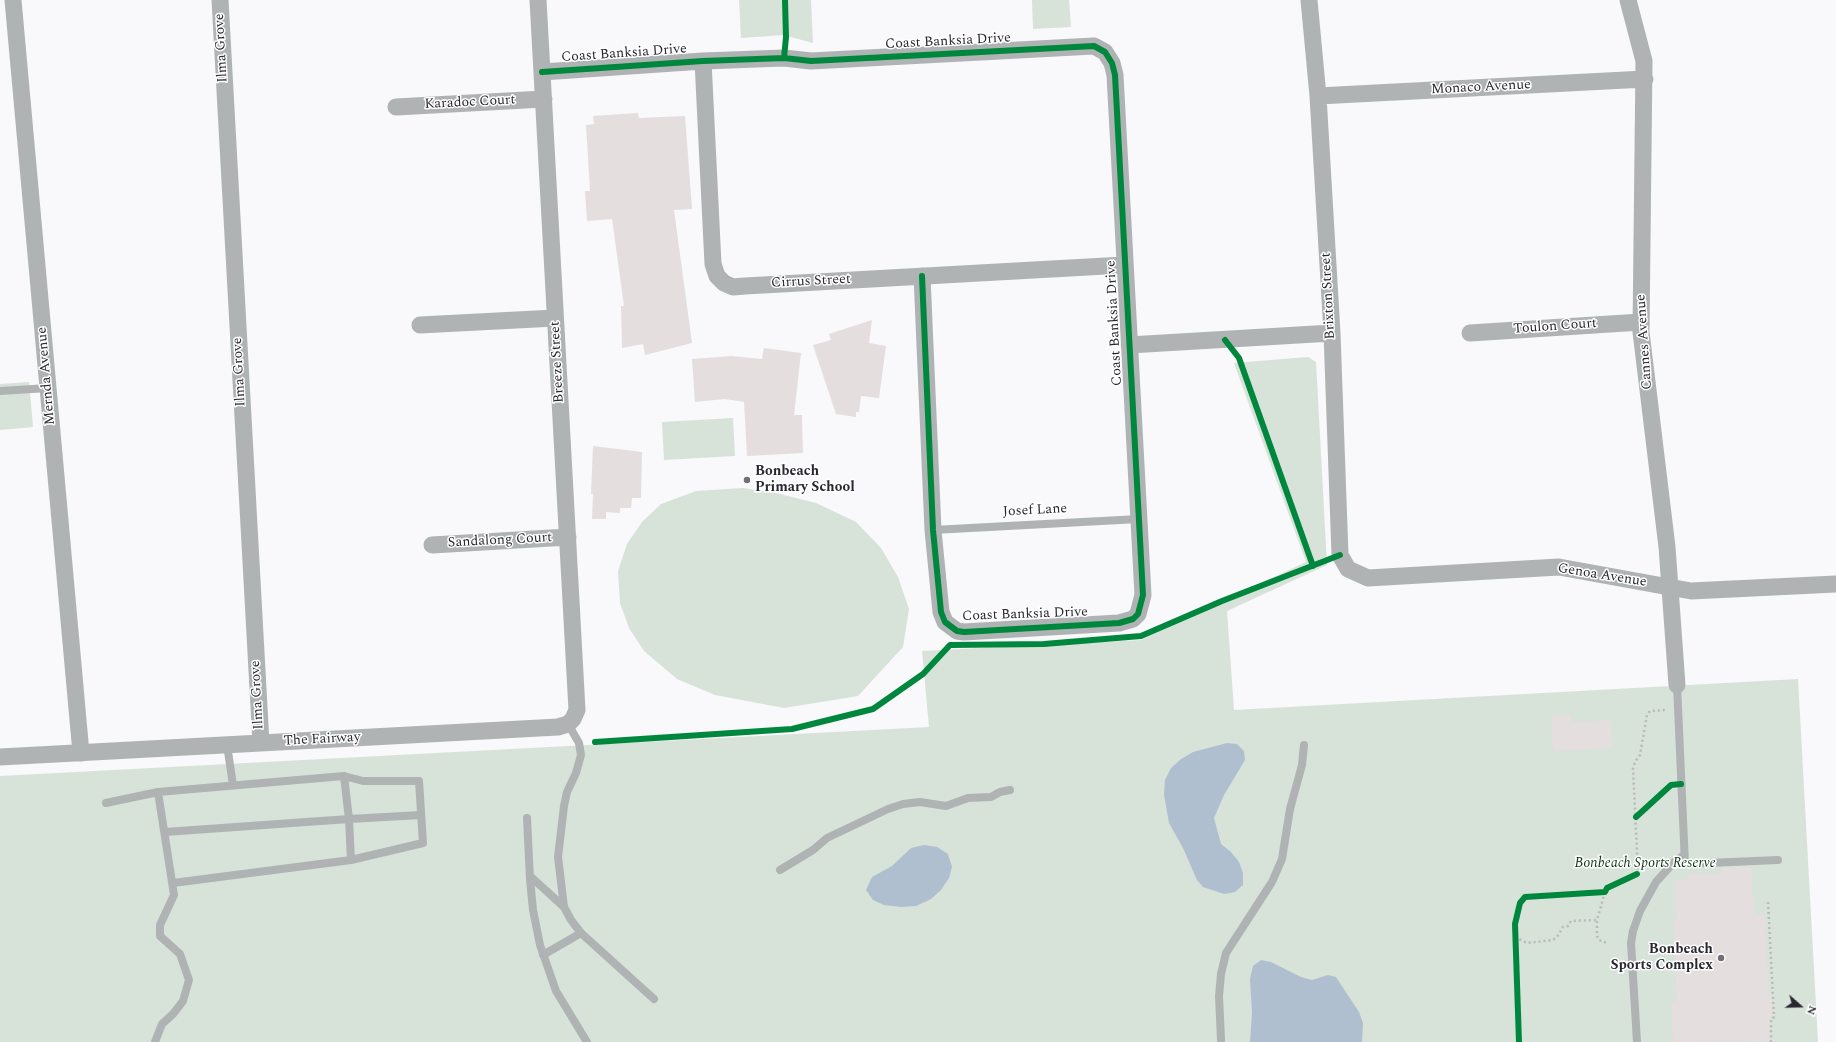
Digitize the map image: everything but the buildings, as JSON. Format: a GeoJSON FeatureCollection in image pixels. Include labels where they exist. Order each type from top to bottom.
{"type":"FeatureCollection","features":[{"type":"Feature","properties":{"kind":"street","name":"Mernda Avenue"},"geometry":{"type":"LineString","coordinates":[[13,0],[81,753]]}},
{"type":"Feature","properties":{"kind":"street","name":"Ilma Grove"},"geometry":{"type":"LineString","coordinates":[[220,0],[261,743]]}},
{"type":"Feature","properties":{"kind":"street","name":"Breeze Street"},"geometry":{"type":"LineString","coordinates":[[538,0],[577,710],[569,723]]}},
{"type":"Feature","properties":{"kind":"street","name":"Brixton Street"},"geometry":{"type":"LineString","coordinates":[[1309,0],[1318,96],[1332,333],[1340,556],[1348,569],[1368,578]]}},
{"type":"Feature","properties":{"kind":"street","name":"Cannes Avenue"},"geometry":{"type":"LineString","coordinates":[[1628,0],[1643,56],[1645,79],[1641,322],[1642,349],[1671,588],[1677,686]]}},
{"type":"Feature","properties":{"kind":"street","name":"Coast Banksia Drive"},"geometry":{"type":"LineString","coordinates":[[542,72],[703,61],[784,58],[811,61],[1094,46],[1109,56],[1115,75],[1124,265],[1143,595],[1138,614],[1133,619],[1119,624],[964,632],[951,627],[945,622],[941,612],[933,530],[922,276]]}},
{"type":"Feature","properties":{"kind":"street","name":"Cirrus Street"},"geometry":{"type":"LineString","coordinates":[[703,61],[713,264],[717,276],[724,283],[733,287],[1124,265]]}},
{"type":"Feature","properties":{"kind":"street","name":"Monaco Avenue"},"geometry":{"type":"LineString","coordinates":[[1318,96],[1645,79]]}},
{"type":"Feature","properties":{"kind":"street","name":"Karadoc Court"},"geometry":{"type":"LineString","coordinates":[[396,107],[544,99]]}},
{"type":"Feature","properties":{"kind":"street"},"geometry":{"type":"LineString","coordinates":[[420,325],[555,318]]}},
{"type":"Feature","properties":{"kind":"street","name":"Toulon Court"},"geometry":{"type":"LineString","coordinates":[[1470,333],[1641,322]]}},
{"type":"Feature","properties":{"kind":"street"},"geometry":{"type":"LineString","coordinates":[[1129,345],[1332,333]]}},
{"type":"Feature","properties":{"kind":"street","name":"Sandalong Court"},"geometry":{"type":"LineString","coordinates":[[432,544],[568,537]]}},
{"type":"Feature","properties":{"kind":"street","name":"Genoa Avenue"},"geometry":{"type":"LineString","coordinates":[[1368,578],[1559,567],[1691,591],[1836,584]]}},
{"type":"Feature","properties":{"kind":"street","name":"The Fairway"},"geometry":{"type":"LineString","coordinates":[[0,757],[558,727],[569,723]]}},
{"type":"Feature","properties":{"kind":"lane"},"geometry":{"type":"LineString","coordinates":[[0,391],[48,388]]}},
{"type":"Feature","properties":{"kind":"lane","name":"Josef Lane"},"geometry":{"type":"LineString","coordinates":[[933,530],[1138,519]]}},
{"type":"Feature","properties":{"kind":"lane"},"geometry":{"type":"LineString","coordinates":[[1677,686],[1685,864],[1778,860]]}},
{"type":"Feature","properties":{"kind":"lane"},"geometry":{"type":"LineString","coordinates":[[564,907],[558,857],[564,806],[581,755],[579,743],[569,723]]}},
{"type":"Feature","properties":{"kind":"lane"},"geometry":{"type":"LineString","coordinates":[[227,745],[233,785]]}},
{"type":"Feature","properties":{"kind":"lane"},"geometry":{"type":"LineString","coordinates":[[1221,1040],[1219,996],[1221,974],[1226,953],[1272,882],[1282,859],[1290,809],[1302,766],[1304,745]]}},
{"type":"Feature","properties":{"kind":"lane"},"geometry":{"type":"LineString","coordinates":[[344,776],[349,819],[351,860]]}},
{"type":"Feature","properties":{"kind":"lane"},"geometry":{"type":"LineString","coordinates":[[106,802],[158,792],[344,776],[363,781],[419,782],[423,843],[351,860],[173,883]]}},
{"type":"Feature","properties":{"kind":"lane"},"geometry":{"type":"LineString","coordinates":[[780,870],[813,850],[827,838],[888,809],[903,804],[920,802],[946,806],[968,798],[991,797],[1000,792],[1010,790]]}},
{"type":"Feature","properties":{"kind":"lane"},"geometry":{"type":"LineString","coordinates":[[155,1042],[162,1024],[173,1014],[183,1001],[189,980],[180,954],[160,936],[160,925],[174,894],[158,792]]}},
{"type":"Feature","properties":{"kind":"lane"},"geometry":{"type":"LineString","coordinates":[[165,832],[421,815]]}},
{"type":"Feature","properties":{"kind":"lane"},"geometry":{"type":"LineString","coordinates":[[527,818],[530,876],[536,931],[556,990],[587,1042]]}},
{"type":"Feature","properties":{"kind":"lane"},"geometry":{"type":"LineString","coordinates":[[1637,1042],[1631,943],[1633,931],[1640,911],[1656,882],[1674,862],[1684,855]]}},
{"type":"Feature","properties":{"kind":"lane"},"geometry":{"type":"LineString","coordinates":[[530,876],[564,907],[571,920],[581,933],[654,999]]}},
{"type":"Feature","properties":{"kind":"lane"},"geometry":{"type":"LineString","coordinates":[[543,955],[581,933]]}},
{"type":"Feature","properties":{"kind":"path"},"geometry":{"type":"LineString","coordinates":[[1607,943],[1598,938],[1597,920],[1605,892],[1607,888],[1638,873],[1633,768],[1641,752],[1647,715],[1650,711],[1667,710]]}},
{"type":"Feature","properties":{"kind":"path"},"geometry":{"type":"LineString","coordinates":[[1636,817],[1671,785],[1681,784]]}},
{"type":"Feature","properties":{"kind":"path"},"geometry":{"type":"LineString","coordinates":[[1520,1042],[1515,938],[1515,924],[1519,905],[1525,898],[1605,892]]}},
{"type":"Feature","properties":{"kind":"path"},"geometry":{"type":"LineString","coordinates":[[1768,902],[1774,1017],[1771,1019],[1771,1042]]}},
{"type":"Feature","properties":{"kind":"path"},"geometry":{"type":"LineString","coordinates":[[1515,938],[1527,942],[1553,940],[1557,937],[1562,928],[1568,926],[1572,920],[1597,920]]}},
{"type":"Feature","properties":{"kind":"green space"},"geometry":{"type":"Polygon","coordinates":[[[739,0],[811,0],[813,43],[783,35],[741,38],[739,0]]]}},
{"type":"Feature","properties":{"kind":"green space"},"geometry":{"type":"Polygon","coordinates":[[[1032,0],[1069,0],[1071,27],[1033,29],[1032,0]]]}},
{"type":"Feature","properties":{"kind":"green space","name":"Bonbeach Sports Reserve"},"geometry":{"type":"Polygon","coordinates":[[[1308,357],[1316,362],[1327,565],[1227,611],[1234,710],[1798,679],[1818,1042],[0,1042],[0,776],[929,727],[922,651],[1141,640],[1306,562],[1234,363],[1308,357]]]}},
{"type":"Feature","properties":{"kind":"green space"},"geometry":{"type":"Polygon","coordinates":[[[29,382],[33,427],[0,430],[0,384],[29,382]]]}},
{"type":"Feature","properties":{"kind":"green space"},"geometry":{"type":"Polygon","coordinates":[[[733,418],[735,456],[664,460],[662,422],[733,418]]]}},
{"type":"Feature","properties":{"kind":"green space"},"geometry":{"type":"Polygon","coordinates":[[[743,488],[776,493],[816,503],[856,522],[881,548],[898,577],[909,609],[903,647],[858,696],[784,708],[715,695],[677,679],[644,651],[629,628],[620,603],[618,571],[627,544],[642,522],[661,504],[696,491],[743,488]]]}},
{"type":"Feature","properties":{"kind":"water"},"geometry":{"type":"Polygon","coordinates":[[[1227,743],[1237,744],[1244,751],[1245,760],[1224,795],[1214,818],[1221,844],[1231,852],[1239,862],[1243,873],[1243,885],[1235,892],[1224,894],[1203,887],[1197,880],[1183,848],[1169,823],[1164,795],[1165,780],[1171,768],[1181,759],[1193,752],[1227,743]]]}},
{"type":"Feature","properties":{"kind":"water"},"geometry":{"type":"Polygon","coordinates":[[[924,845],[937,847],[948,854],[952,867],[949,878],[941,890],[931,899],[916,906],[901,907],[884,905],[873,900],[866,890],[872,877],[892,866],[911,848],[924,845]]]}},
{"type":"Feature","properties":{"kind":"water"},"geometry":{"type":"Polygon","coordinates":[[[1261,960],[1271,962],[1301,977],[1312,980],[1328,975],[1336,977],[1359,1012],[1363,1023],[1362,1042],[1250,1042],[1252,1013],[1250,979],[1253,966],[1261,960]]]}},
{"type":"Feature","properties":{"kind":"cycle path"},"geometry":{"type":"LineString","coordinates":[[784,58],[786,37],[785,0]]}},
{"type":"Feature","properties":{"kind":"cycle path"},"geometry":{"type":"LineString","coordinates":[[542,72],[703,61],[784,58],[811,61],[1094,46],[1105,52],[1112,63],[1115,75],[1143,595],[1138,614],[1133,619],[1119,623],[964,632],[957,631],[945,622],[941,612],[933,530],[922,276]]}},
{"type":"Feature","properties":{"kind":"cycle path"},"geometry":{"type":"LineString","coordinates":[[1225,340],[1239,358],[1313,566]]}},
{"type":"Feature","properties":{"kind":"cycle path"},"geometry":{"type":"LineString","coordinates":[[595,742],[792,729],[873,709],[923,674],[950,645],[1044,644],[1141,636],[1222,601],[1340,555]]}},
{"type":"Feature","properties":{"kind":"cycle path"},"geometry":{"type":"LineString","coordinates":[[1636,817],[1671,785],[1681,784]]}},
{"type":"Feature","properties":{"kind":"cycle path"},"geometry":{"type":"LineString","coordinates":[[1519,1042],[1515,924],[1520,903],[1525,897],[1605,892],[1607,888],[1637,874]]}},
{"type":"Feature","properties":{"kind":"place","name":"Bonbeach Primary School"},"geometry":{"type":"Point","coordinates":[747,480]}},
{"type":"Feature","properties":{"kind":"place","name":"Bonbeach Sports Complex"},"geometry":{"type":"Point","coordinates":[1721,958]}}]}
